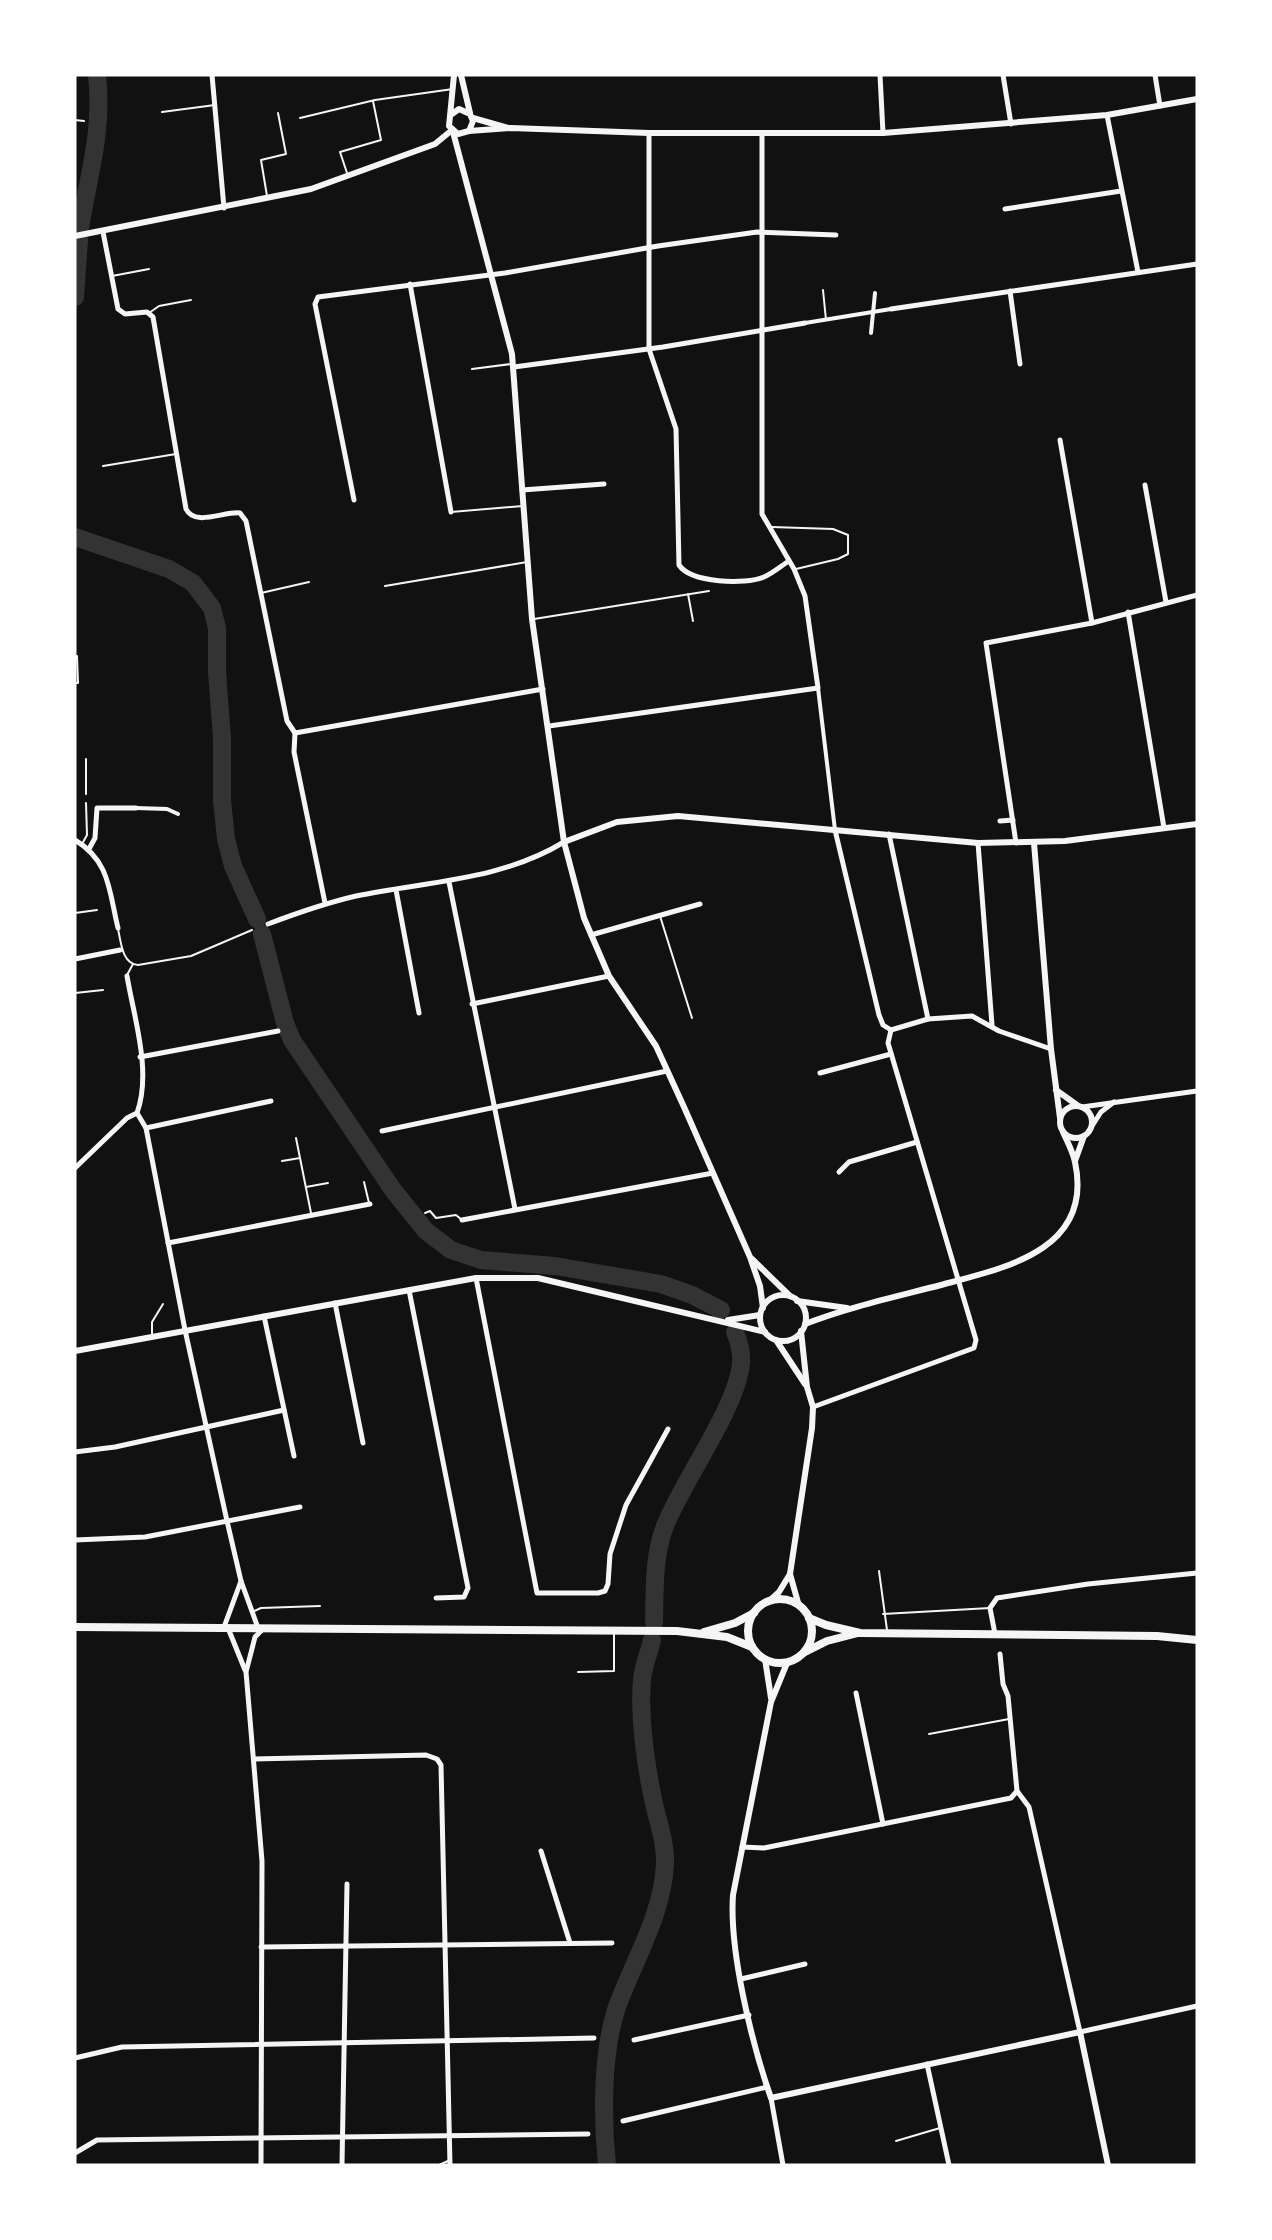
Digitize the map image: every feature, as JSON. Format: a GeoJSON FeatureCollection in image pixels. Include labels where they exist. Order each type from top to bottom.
{"type":"FeatureCollection","features":[{"type":"Feature","properties":{"kind":"main road"},"geometry":{"type":"LineString","coordinates":[[703,1633],[735,1623],[768,1602],[788,1600],[799,1606],[809,1618],[826,1625],[860,1633],[1157,1636],[1197,1640]]}},
{"type":"Feature","properties":{"kind":"main road"},"geometry":{"type":"LineString","coordinates":[[752,1647],[748,1629],[755,1612]]}},
{"type":"Feature","properties":{"kind":"main road"},"geometry":{"type":"LineString","coordinates":[[804,1652],[812,1636],[809,1618]]}},
{"type":"Feature","properties":{"kind":"main road"},"geometry":{"type":"LineString","coordinates":[[75,1627],[678,1631],[727,1637],[752,1647],[765,1659],[787,1663],[826,1641],[860,1633]]}},
{"type":"Feature","properties":{"kind":"street"},"geometry":{"type":"LineString","coordinates":[[212,75],[224,208]]}},
{"type":"Feature","properties":{"kind":"street"},"geometry":{"type":"LineString","coordinates":[[454,75],[452,114],[448,122],[492,275],[514,365],[532,619],[564,842],[591,935],[609,976],[650,1036],[750,1257],[760,1286],[762,1308],[760,1315],[765,1332]]}},
{"type":"Feature","properties":{"kind":"street"},"geometry":{"type":"LineString","coordinates":[[461,75],[472,116],[473,125],[469,131]]}},
{"type":"Feature","properties":{"kind":"street"},"geometry":{"type":"LineString","coordinates":[[880,75],[884,133]]}},
{"type":"Feature","properties":{"kind":"street"},"geometry":{"type":"LineString","coordinates":[[1003,75],[1011,124]]}},
{"type":"Feature","properties":{"kind":"street"},"geometry":{"type":"LineString","coordinates":[[1155,75],[1160,106]]}},
{"type":"Feature","properties":{"kind":"street"},"geometry":{"type":"LineString","coordinates":[[452,131],[461,134],[469,131],[511,129],[649,133],[884,133],[1107,115],[1197,99]]}},
{"type":"Feature","properties":{"kind":"street"},"geometry":{"type":"LineString","coordinates":[[452,114],[459,110],[511,129]]}},
{"type":"Feature","properties":{"kind":"street"},"geometry":{"type":"LineString","coordinates":[[1107,115],[1120,191],[1138,272]]}},
{"type":"Feature","properties":{"kind":"street"},"geometry":{"type":"LineString","coordinates":[[75,236],[311,189],[435,144],[452,131]]}},
{"type":"Feature","properties":{"kind":"street"},"geometry":{"type":"LineString","coordinates":[[649,133],[649,349],[676,429],[678,556],[682,569],[700,579],[754,579],[765,576],[789,561]]}},
{"type":"Feature","properties":{"kind":"street"},"geometry":{"type":"LineString","coordinates":[[457,147],[461,134]]}},
{"type":"Feature","properties":{"kind":"street"},"geometry":{"type":"LineString","coordinates":[[762,134],[762,514],[794,569],[805,596],[835,830],[879,1015],[882,1025],[891,1030]]}},
{"type":"Feature","properties":{"kind":"street"},"geometry":{"type":"LineString","coordinates":[[1005,209],[1120,191]]}},
{"type":"Feature","properties":{"kind":"street"},"geometry":{"type":"LineString","coordinates":[[103,232],[121,312],[149,313],[153,317],[176,454],[189,514],[198,518],[235,512],[243,516],[287,721],[295,733],[294,752],[325,903]]}},
{"type":"Feature","properties":{"kind":"street"},"geometry":{"type":"LineString","coordinates":[[354,500],[315,300],[325,296],[492,275],[757,232],[763,235],[836,235]]}},
{"type":"Feature","properties":{"kind":"street"},"geometry":{"type":"LineString","coordinates":[[514,365],[649,349],[891,309],[1197,264]]}},
{"type":"Feature","properties":{"kind":"street"},"geometry":{"type":"LineString","coordinates":[[410,284],[451,512]]}},
{"type":"Feature","properties":{"kind":"street"},"geometry":{"type":"LineString","coordinates":[[1010,291],[1020,364]]}},
{"type":"Feature","properties":{"kind":"street"},"geometry":{"type":"LineString","coordinates":[[872,333],[875,293]]}},
{"type":"Feature","properties":{"kind":"street"},"geometry":{"type":"LineString","coordinates":[[1060,440],[1092,623]]}},
{"type":"Feature","properties":{"kind":"street"},"geometry":{"type":"LineString","coordinates":[[522,490],[604,484]]}},
{"type":"Feature","properties":{"kind":"street"},"geometry":{"type":"LineString","coordinates":[[1145,484],[1166,602]]}},
{"type":"Feature","properties":{"kind":"street"},"geometry":{"type":"LineString","coordinates":[[1016,843],[986,643],[1092,623],[1197,595]]}},
{"type":"Feature","properties":{"kind":"street"},"geometry":{"type":"LineString","coordinates":[[1128,612],[1164,828]]}},
{"type":"Feature","properties":{"kind":"street"},"geometry":{"type":"LineString","coordinates":[[549,726],[818,688]]}},
{"type":"Feature","properties":{"kind":"street"},"geometry":{"type":"LineString","coordinates":[[295,733],[543,689]]}},
{"type":"Feature","properties":{"kind":"street"},"geometry":{"type":"LineString","coordinates":[[89,849],[95,838],[97,808],[167,809],[178,814]]}},
{"type":"Feature","properties":{"kind":"street"},"geometry":{"type":"LineString","coordinates":[[268,924],[325,903],[449,882],[496,871],[617,822],[678,816],[978,843],[1035,843],[1197,824]]}},
{"type":"Feature","properties":{"kind":"street"},"geometry":{"type":"LineString","coordinates":[[1000,821],[1013,820]]}},
{"type":"Feature","properties":{"kind":"street"},"geometry":{"type":"LineString","coordinates":[[889,834],[928,1019]]}},
{"type":"Feature","properties":{"kind":"street"},"geometry":{"type":"LineString","coordinates":[[75,840],[89,849],[104,868],[111,907],[118,928]]}},
{"type":"Feature","properties":{"kind":"street"},"geometry":{"type":"LineString","coordinates":[[978,843],[992,1025]]}},
{"type":"Feature","properties":{"kind":"street"},"geometry":{"type":"LineString","coordinates":[[1035,843],[1056,1089],[1060,1118],[1075,1162]]}},
{"type":"Feature","properties":{"kind":"street"},"geometry":{"type":"LineString","coordinates":[[449,882],[515,1209]]}},
{"type":"Feature","properties":{"kind":"street"},"geometry":{"type":"LineString","coordinates":[[396,890],[419,1013]]}},
{"type":"Feature","properties":{"kind":"street"},"geometry":{"type":"LineString","coordinates":[[591,935],[700,904]]}},
{"type":"Feature","properties":{"kind":"street"},"geometry":{"type":"LineString","coordinates":[[75,958],[122,949]]}},
{"type":"Feature","properties":{"kind":"street"},"geometry":{"type":"LineString","coordinates":[[127,976],[141,1057],[142,1080],[137,1113],[146,1128],[185,1330],[241,1581],[252,1612],[261,1628],[255,1637],[246,1672]]}},
{"type":"Feature","properties":{"kind":"street"},"geometry":{"type":"LineString","coordinates":[[472,1004],[609,976]]}},
{"type":"Feature","properties":{"kind":"street"},"geometry":{"type":"LineString","coordinates":[[813,1407],[974,1348],[976,1340],[891,1054],[887,1037],[891,1030],[928,1019],[965,1016],[992,1025],[999,1031],[1051,1049]]}},
{"type":"Feature","properties":{"kind":"street"},"geometry":{"type":"LineString","coordinates":[[141,1057],[278,1031]]}},
{"type":"Feature","properties":{"kind":"street"},"geometry":{"type":"LineString","coordinates":[[820,1073],[891,1054]]}},
{"type":"Feature","properties":{"kind":"street"},"geometry":{"type":"LineString","coordinates":[[382,1131],[667,1071]]}},
{"type":"Feature","properties":{"kind":"street"},"geometry":{"type":"LineString","coordinates":[[1056,1089],[1092,1117],[1092,1126]]}},
{"type":"Feature","properties":{"kind":"street"},"geometry":{"type":"LineString","coordinates":[[1060,1118],[1068,1108],[1197,1091]]}},
{"type":"Feature","properties":{"kind":"street"},"geometry":{"type":"LineString","coordinates":[[146,1128],[271,1101]]}},
{"type":"Feature","properties":{"kind":"street"},"geometry":{"type":"LineString","coordinates":[[776,1340],[787,1340],[801,1331],[805,1324],[847,1308],[959,1281],[1023,1261],[1048,1246],[1065,1227],[1074,1206],[1075,1162],[1084,1136],[1101,1112],[1115,1101]]}},
{"type":"Feature","properties":{"kind":"street"},"geometry":{"type":"LineString","coordinates":[[75,1168],[127,1118],[137,1113]]}},
{"type":"Feature","properties":{"kind":"street"},"geometry":{"type":"LineString","coordinates":[[1064,1132],[1071,1137],[1084,1136]]}},
{"type":"Feature","properties":{"kind":"street"},"geometry":{"type":"LineString","coordinates":[[839,1172],[849,1162],[917,1142]]}},
{"type":"Feature","properties":{"kind":"street"},"geometry":{"type":"LineString","coordinates":[[462,1220],[713,1173]]}},
{"type":"Feature","properties":{"kind":"street"},"geometry":{"type":"LineString","coordinates":[[168,1243],[370,1204]]}},
{"type":"Feature","properties":{"kind":"street"},"geometry":{"type":"LineString","coordinates":[[750,1257],[790,1297],[847,1308]]}},
{"type":"Feature","properties":{"kind":"street"},"geometry":{"type":"LineString","coordinates":[[75,1351],[476,1278],[538,1278],[713,1320],[760,1315]]}},
{"type":"Feature","properties":{"kind":"street"},"geometry":{"type":"LineString","coordinates":[[476,1278],[537,1593],[598,1593],[604,1591],[608,1584],[610,1554],[626,1506],[668,1429]]}},
{"type":"Feature","properties":{"kind":"street"},"geometry":{"type":"LineString","coordinates":[[409,1290],[468,1588],[464,1596],[459,1598],[436,1598]]}},
{"type":"Feature","properties":{"kind":"street"},"geometry":{"type":"LineString","coordinates":[[762,1308],[773,1298],[790,1297]]}},
{"type":"Feature","properties":{"kind":"street"},"geometry":{"type":"LineString","coordinates":[[797,1300],[802,1307],[805,1324]]}},
{"type":"Feature","properties":{"kind":"street"},"geometry":{"type":"LineString","coordinates":[[335,1303],[363,1443]]}},
{"type":"Feature","properties":{"kind":"street"},"geometry":{"type":"LineString","coordinates":[[264,1316],[294,1456]]}},
{"type":"Feature","properties":{"kind":"street"},"geometry":{"type":"LineString","coordinates":[[721,1320],[765,1332],[776,1340],[807,1387]]}},
{"type":"Feature","properties":{"kind":"street"},"geometry":{"type":"LineString","coordinates":[[799,1606],[790,1574],[813,1407],[807,1387],[801,1331]]}},
{"type":"Feature","properties":{"kind":"street"},"geometry":{"type":"LineString","coordinates":[[75,1452],[115,1447],[284,1410]]}},
{"type":"Feature","properties":{"kind":"street"},"geometry":{"type":"LineString","coordinates":[[75,1540],[145,1537],[300,1507]]}},
{"type":"Feature","properties":{"kind":"street"},"geometry":{"type":"LineString","coordinates":[[995,1634],[990,1608],[997,1598],[1088,1584],[1197,1573]]}},
{"type":"Feature","properties":{"kind":"street"},"geometry":{"type":"LineString","coordinates":[[768,1602],[779,1592],[790,1574]]}},
{"type":"Feature","properties":{"kind":"street"},"geometry":{"type":"LineString","coordinates":[[241,1581],[226,1628],[246,1672],[262,1861],[261,2165]]}},
{"type":"Feature","properties":{"kind":"street"},"geometry":{"type":"LineString","coordinates":[[1000,1654],[1010,1719],[1017,1791],[1029,1807],[1108,2165]]}},
{"type":"Feature","properties":{"kind":"street"},"geometry":{"type":"LineString","coordinates":[[765,1659],[771,1702]]}},
{"type":"Feature","properties":{"kind":"street"},"geometry":{"type":"LineString","coordinates":[[776,2165],[783,2164],[771,2098],[749,2015],[731,1923],[733,1895],[771,1702],[787,1663]]}},
{"type":"Feature","properties":{"kind":"street"},"geometry":{"type":"LineString","coordinates":[[856,1693],[883,1824]]}},
{"type":"Feature","properties":{"kind":"street"},"geometry":{"type":"LineString","coordinates":[[254,1759],[426,1755],[437,1759],[441,1765],[447,1945],[450,2162]]}},
{"type":"Feature","properties":{"kind":"street"},"geometry":{"type":"LineString","coordinates":[[742,1847],[764,1848],[1011,1798],[1017,1791]]}},
{"type":"Feature","properties":{"kind":"street"},"geometry":{"type":"LineString","coordinates":[[541,1851],[570,1943]]}},
{"type":"Feature","properties":{"kind":"street"},"geometry":{"type":"LineString","coordinates":[[342,2165],[346,1884]]}},
{"type":"Feature","properties":{"kind":"street"},"geometry":{"type":"LineString","coordinates":[[261,1947],[612,1943]]}},
{"type":"Feature","properties":{"kind":"street"},"geometry":{"type":"LineString","coordinates":[[741,1979],[805,1964]]}},
{"type":"Feature","properties":{"kind":"street"},"geometry":{"type":"LineString","coordinates":[[771,2098],[1197,2006]]}},
{"type":"Feature","properties":{"kind":"street"},"geometry":{"type":"LineString","coordinates":[[634,2040],[749,2015]]}},
{"type":"Feature","properties":{"kind":"street"},"geometry":{"type":"LineString","coordinates":[[75,2058],[122,2047],[594,2038]]}},
{"type":"Feature","properties":{"kind":"street"},"geometry":{"type":"LineString","coordinates":[[927,2064],[949,2165]]}},
{"type":"Feature","properties":{"kind":"street"},"geometry":{"type":"LineString","coordinates":[[623,2121],[767,2087]]}},
{"type":"Feature","properties":{"kind":"street"},"geometry":{"type":"LineString","coordinates":[[75,2153],[97,2140],[588,2134]]}},
{"type":"Feature","properties":{"kind":"lane"},"geometry":{"type":"LineString","coordinates":[[300,118],[373,101],[453,89]]}},
{"type":"Feature","properties":{"kind":"lane"},"geometry":{"type":"LineString","coordinates":[[348,176],[340,153],[381,140],[373,101]]}},
{"type":"Feature","properties":{"kind":"lane"},"geometry":{"type":"LineString","coordinates":[[162,112],[215,105]]}},
{"type":"Feature","properties":{"kind":"lane"},"geometry":{"type":"LineString","coordinates":[[268,199],[261,160],[285,154],[278,113]]}},
{"type":"Feature","properties":{"kind":"lane"},"geometry":{"type":"LineString","coordinates":[[75,120],[84,121]]}},
{"type":"Feature","properties":{"kind":"lane"},"geometry":{"type":"LineString","coordinates":[[112,276],[149,269]]}},
{"type":"Feature","properties":{"kind":"lane"},"geometry":{"type":"LineString","coordinates":[[823,290],[826,320]]}},
{"type":"Feature","properties":{"kind":"lane"},"geometry":{"type":"LineString","coordinates":[[149,313],[159,306],[191,300]]}},
{"type":"Feature","properties":{"kind":"lane"},"geometry":{"type":"LineString","coordinates":[[472,369],[514,365]]}},
{"type":"Feature","properties":{"kind":"lane"},"geometry":{"type":"LineString","coordinates":[[104,466],[176,454]]}},
{"type":"Feature","properties":{"kind":"lane"},"geometry":{"type":"LineString","coordinates":[[451,512],[523,506]]}},
{"type":"Feature","properties":{"kind":"lane"},"geometry":{"type":"LineString","coordinates":[[769,527],[833,529],[848,536],[848,554],[838,559],[794,569]]}},
{"type":"Feature","properties":{"kind":"lane"},"geometry":{"type":"LineString","coordinates":[[385,586],[527,562]]}},
{"type":"Feature","properties":{"kind":"lane"},"geometry":{"type":"LineString","coordinates":[[261,593],[309,582]]}},
{"type":"Feature","properties":{"kind":"lane"},"geometry":{"type":"LineString","coordinates":[[532,619],[710,591]]}},
{"type":"Feature","properties":{"kind":"lane"},"geometry":{"type":"LineString","coordinates":[[688,594],[693,621]]}},
{"type":"Feature","properties":{"kind":"lane"},"geometry":{"type":"LineString","coordinates":[[75,683],[78,683],[77,656]]}},
{"type":"Feature","properties":{"kind":"lane"},"geometry":{"type":"LineString","coordinates":[[86,759],[86,794]]}},
{"type":"Feature","properties":{"kind":"lane"},"geometry":{"type":"LineString","coordinates":[[82,844],[87,835],[86,803]]}},
{"type":"Feature","properties":{"kind":"lane"},"geometry":{"type":"LineString","coordinates":[[75,913],[97,910]]}},
{"type":"Feature","properties":{"kind":"lane"},"geometry":{"type":"LineString","coordinates":[[660,916],[692,1018]]}},
{"type":"Feature","properties":{"kind":"lane"},"geometry":{"type":"LineString","coordinates":[[118,928],[122,949],[126,958],[133,964],[191,956],[252,930]]}},
{"type":"Feature","properties":{"kind":"lane"},"geometry":{"type":"LineString","coordinates":[[127,976],[133,964]]}},
{"type":"Feature","properties":{"kind":"lane"},"geometry":{"type":"LineString","coordinates":[[75,993],[103,990]]}},
{"type":"Feature","properties":{"kind":"lane"},"geometry":{"type":"LineString","coordinates":[[296,1138],[312,1216]]}},
{"type":"Feature","properties":{"kind":"lane"},"geometry":{"type":"LineString","coordinates":[[282,1161],[300,1158]]}},
{"type":"Feature","properties":{"kind":"lane"},"geometry":{"type":"LineString","coordinates":[[364,1182],[370,1204]]}},
{"type":"Feature","properties":{"kind":"lane"},"geometry":{"type":"LineString","coordinates":[[306,1187],[328,1183]]}},
{"type":"Feature","properties":{"kind":"lane"},"geometry":{"type":"LineString","coordinates":[[425,1213],[430,1211],[436,1218],[456,1215],[462,1220]]}},
{"type":"Feature","properties":{"kind":"lane"},"geometry":{"type":"LineString","coordinates":[[152,1336],[152,1322],[163,1304]]}},
{"type":"Feature","properties":{"kind":"lane"},"geometry":{"type":"LineString","coordinates":[[879,1571],[883,1614],[888,1633]]}},
{"type":"Feature","properties":{"kind":"lane"},"geometry":{"type":"LineString","coordinates":[[252,1612],[261,1608],[320,1606]]}},
{"type":"Feature","properties":{"kind":"lane"},"geometry":{"type":"LineString","coordinates":[[883,1614],[990,1608]]}},
{"type":"Feature","properties":{"kind":"lane"},"geometry":{"type":"LineString","coordinates":[[578,1672],[614,1671],[614,1631]]}},
{"type":"Feature","properties":{"kind":"lane"},"geometry":{"type":"LineString","coordinates":[[929,1734],[1010,1719]]}},
{"type":"Feature","properties":{"kind":"lane"},"geometry":{"type":"LineString","coordinates":[[896,2140],[940,2128]]}},
{"type":"Feature","properties":{"kind":"lane"},"geometry":{"type":"LineString","coordinates":[[440,2165],[450,2162]]}},
{"type":"Feature","properties":{"kind":"waterway"},"geometry":{"type":"LineString","coordinates":[[80,228],[97,134],[97,75]]}},
{"type":"Feature","properties":{"kind":"waterway"},"geometry":{"type":"LineString","coordinates":[[75,297],[79,240]]}},
{"type":"Feature","properties":{"kind":"waterway"},"geometry":{"type":"LineString","coordinates":[[75,537],[169,569],[193,583],[212,608],[217,628],[217,672],[222,738],[222,800],[226,839],[233,866],[257,919]]}},
{"type":"Feature","properties":{"kind":"waterway"},"geometry":{"type":"LineString","coordinates":[[262,934],[285,1023],[292,1040],[393,1190],[426,1231],[451,1250],[481,1260],[555,1266],[661,1284],[692,1295],[721,1310]]}},
{"type":"Feature","properties":{"kind":"waterway"},"geometry":{"type":"LineString","coordinates":[[654,1622],[655,1574],[661,1538],[673,1508],[730,1401],[741,1363],[735,1332]]}},
{"type":"Feature","properties":{"kind":"waterway"},"geometry":{"type":"LineString","coordinates":[[607,2165],[604,2127],[608,2044],[617,2007],[659,1902],[665,1865],[662,1838],[647,1767],[642,1722],[643,1675],[652,1640]]}}]}
